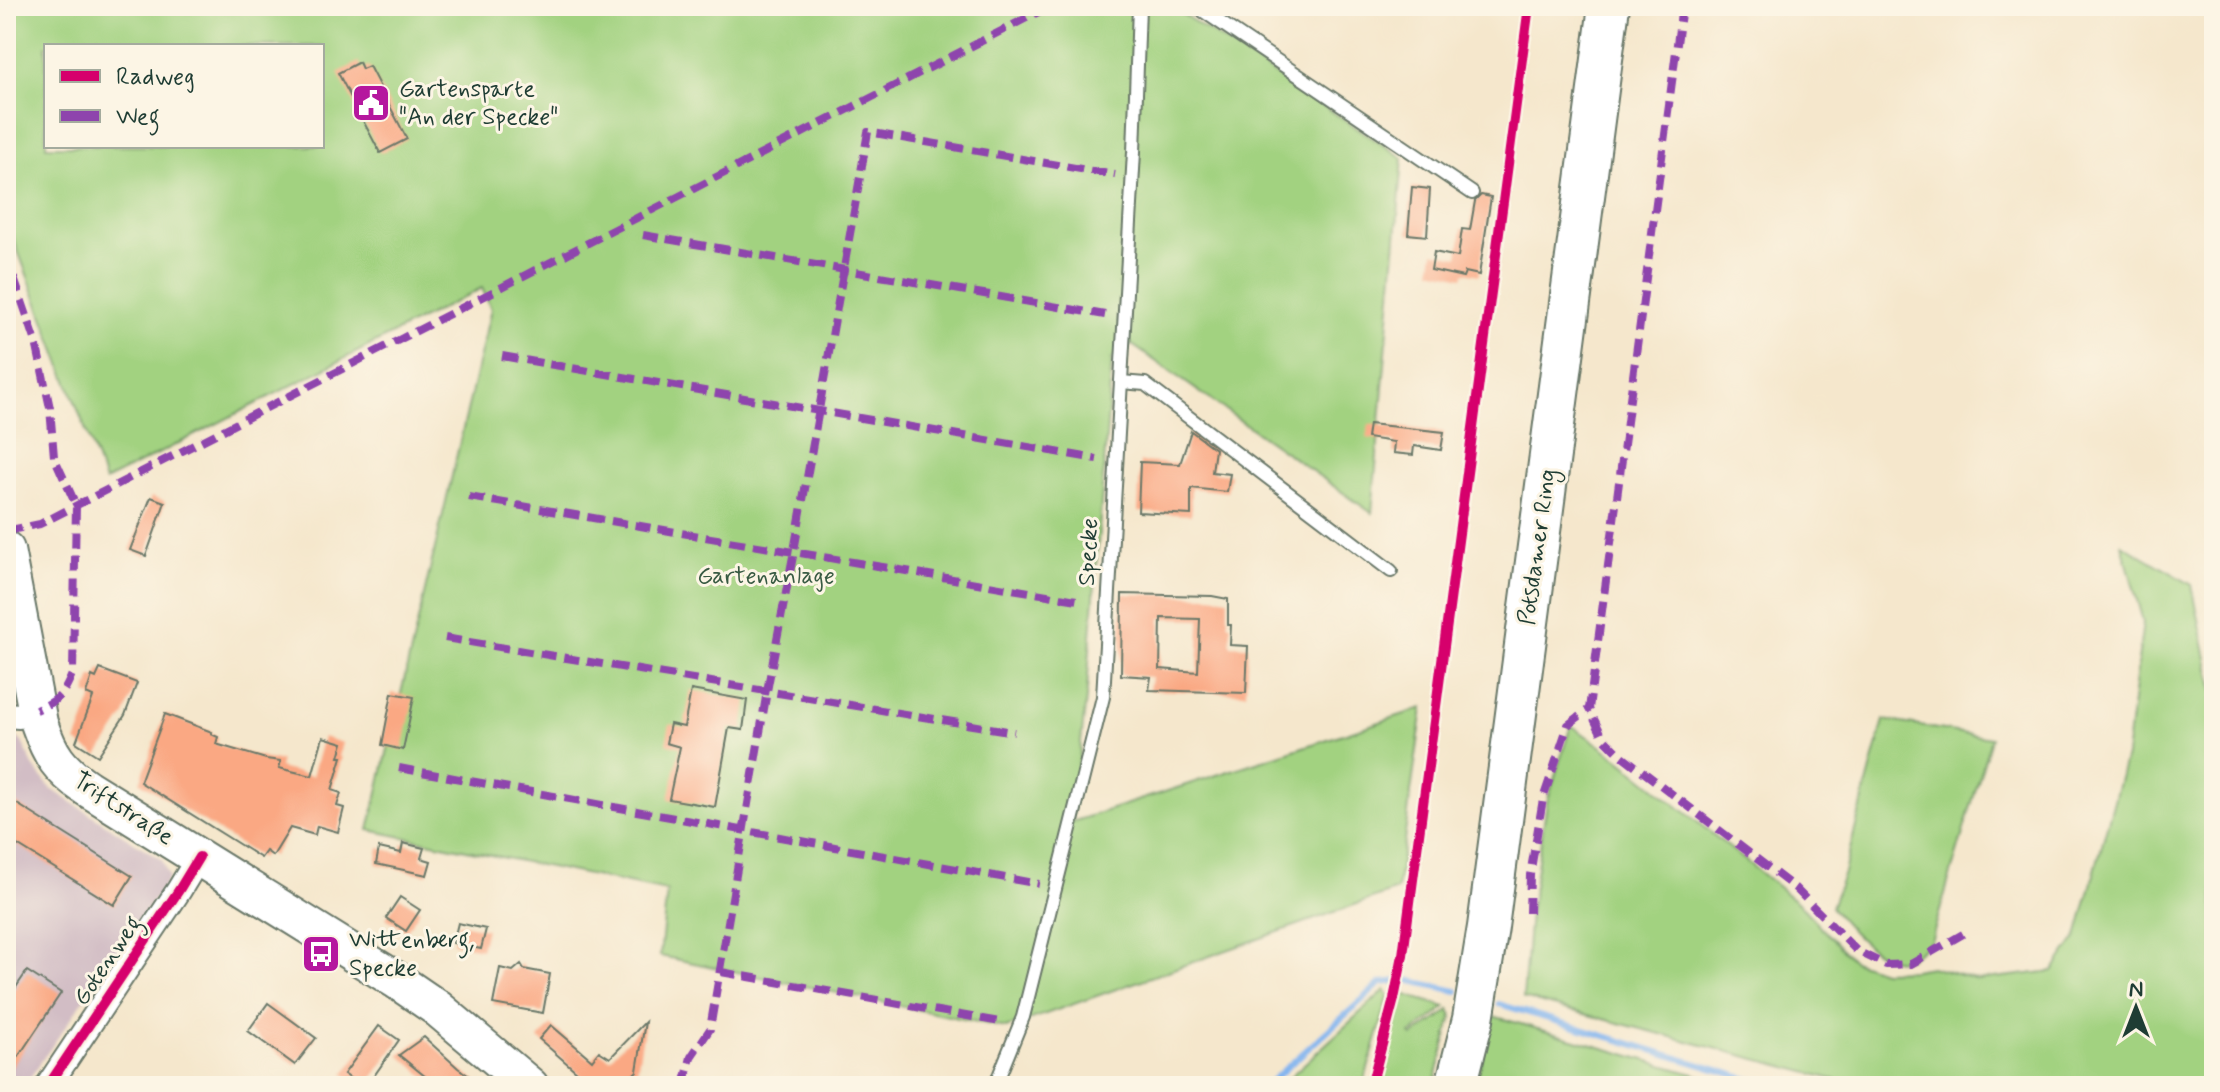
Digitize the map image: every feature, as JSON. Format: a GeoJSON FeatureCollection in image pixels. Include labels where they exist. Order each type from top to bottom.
{"type":"FeatureCollection","features":[{"type":"Feature","properties":{"kind":"main road","name":"Potsdamer Ring"},"geometry":{"type":"LineString","coordinates":[[1456,1086],[1473,1019],[1488,927],[1609,6]]}},
{"type":"Feature","properties":{"kind":"main road","name":"Triftstraße"},"geometry":{"type":"LineString","coordinates":[[6,550],[21,713],[63,770],[87,788],[396,980],[437,1008],[530,1086]]}},
{"type":"Feature","properties":{"kind":"street","name":"Gotenweg"},"geometry":{"type":"LineString","coordinates":[[48,1086],[199,857]]}},
{"type":"Feature","properties":{"kind":"lane","name":"Specke"},"geometry":{"type":"LineString","coordinates":[[995,1086],[1023,1017],[1103,697],[1134,152],[1139,6]]}},
{"type":"Feature","properties":{"kind":"lane"},"geometry":{"type":"LineString","coordinates":[[1196,6],[1472,193]]}},
{"type":"Feature","properties":{"kind":"lane"},"geometry":{"type":"LineString","coordinates":[[1121,382],[1145,384],[1391,571]]}},
{"type":"Feature","properties":{"kind":"shaded area"},"geometry":{"type":"Polygon","coordinates":[[[6,729],[22,742],[33,766],[51,789],[162,860],[169,878],[24,1086],[6,1086],[6,729]]]}},
{"type":"Feature","properties":{"kind":"green space","name":"Gartenanlage"},"geometry":{"type":"Polygon","coordinates":[[[6,6],[1170,6],[1403,158],[1372,513],[1131,344],[1112,359],[1087,689],[1072,822],[1423,708],[1397,890],[1006,1028],[660,956],[667,891],[369,830],[491,309],[482,288],[105,481],[6,219],[6,6]]]}},
{"type":"Feature","properties":{"kind":"green space"},"geometry":{"type":"Polygon","coordinates":[[[2122,544],[2192,585],[2214,693],[2214,1086],[1847,1086],[1848,1083],[1523,998],[1530,912],[1547,802],[1571,725],[1619,759],[1798,903],[1853,961],[1883,971],[1931,967],[1978,980],[2053,971],[2077,937],[2126,756],[2143,622],[2122,544]]]}},
{"type":"Feature","properties":{"kind":"green space"},"geometry":{"type":"Polygon","coordinates":[[[1884,720],[1991,738],[1931,941],[1911,957],[1900,960],[1889,958],[1866,944],[1831,907],[1844,872],[1884,720]]]}},
{"type":"Feature","properties":{"kind":"green space"},"geometry":{"type":"Polygon","coordinates":[[[1385,990],[1389,996],[1363,1086],[1280,1086],[1385,990]]]}},
{"type":"Feature","properties":{"kind":"green space"},"geometry":{"type":"Polygon","coordinates":[[[1403,994],[1446,1007],[1411,1034],[1413,1036],[1450,1010],[1452,1017],[1434,1086],[1377,1086],[1403,994]]]}},
{"type":"Feature","properties":{"kind":"green space"},"geometry":{"type":"Polygon","coordinates":[[[1493,1016],[1735,1086],[1475,1086],[1493,1016]]]}},
{"type":"Feature","properties":{"kind":"building","name":"Gartensparte \"An der Specke\""},"geometry":{"type":"Polygon","coordinates":[[[359,62],[362,69],[369,66],[407,139],[380,153],[338,73],[359,62]]]}},
{"type":"Feature","properties":{"kind":"building"},"geometry":{"type":"Polygon","coordinates":[[[1412,187],[1430,189],[1427,236],[1408,234],[1412,187]]]}},
{"type":"Feature","properties":{"kind":"building"},"geometry":{"type":"Polygon","coordinates":[[[1481,195],[1491,197],[1479,275],[1465,272],[1463,277],[1431,270],[1434,252],[1458,257],[1462,229],[1470,230],[1475,201],[1481,195]]]}},
{"type":"Feature","properties":{"kind":"building"},"geometry":{"type":"Polygon","coordinates":[[[1369,424],[1444,432],[1441,450],[1414,446],[1413,455],[1393,453],[1394,442],[1367,438],[1369,424]]]}},
{"type":"Feature","properties":{"kind":"building"},"geometry":{"type":"Polygon","coordinates":[[[1191,431],[1215,449],[1212,472],[1230,474],[1227,492],[1191,488],[1191,515],[1138,512],[1140,462],[1180,464],[1191,431]]]}},
{"type":"Feature","properties":{"kind":"building"},"geometry":{"type":"Polygon","coordinates":[[[151,497],[165,502],[146,556],[130,550],[151,497]]]}},
{"type":"Feature","properties":{"kind":"building"},"geometry":{"type":"Polygon","coordinates":[[[1122,594],[1228,599],[1230,645],[1248,646],[1246,693],[1149,690],[1151,677],[1121,675],[1122,594]],[[1161,618],[1160,669],[1198,672],[1200,619],[1161,618]]]}},
{"type":"Feature","properties":{"kind":"building"},"geometry":{"type":"Polygon","coordinates":[[[100,669],[137,683],[125,715],[98,756],[76,742],[93,697],[86,694],[92,676],[96,678],[100,669]]]}},
{"type":"Feature","properties":{"kind":"building"},"geometry":{"type":"Polygon","coordinates":[[[691,690],[747,700],[743,730],[729,728],[715,807],[669,799],[680,747],[666,743],[670,724],[684,727],[691,690]]]}},
{"type":"Feature","properties":{"kind":"building"},"geometry":{"type":"Polygon","coordinates":[[[392,693],[414,697],[403,750],[382,745],[392,693]]]}},
{"type":"Feature","properties":{"kind":"building"},"geometry":{"type":"Polygon","coordinates":[[[165,714],[212,732],[218,737],[216,744],[281,761],[279,768],[312,776],[323,737],[343,743],[332,790],[341,793],[337,806],[344,808],[338,832],[317,826],[315,835],[290,828],[273,856],[266,851],[261,858],[140,782],[165,714]]]}},
{"type":"Feature","properties":{"kind":"building"},"geometry":{"type":"Polygon","coordinates":[[[6,797],[132,876],[114,905],[6,838],[6,797]]]}},
{"type":"Feature","properties":{"kind":"building"},"geometry":{"type":"Polygon","coordinates":[[[403,843],[424,848],[421,858],[431,861],[427,875],[376,864],[379,848],[401,853],[403,843]]]}},
{"type":"Feature","properties":{"kind":"building"},"geometry":{"type":"Polygon","coordinates":[[[400,897],[420,910],[406,931],[386,918],[400,897]]]}},
{"type":"Feature","properties":{"kind":"building"},"geometry":{"type":"Polygon","coordinates":[[[458,923],[486,929],[481,949],[453,943],[458,923]]]}},
{"type":"Feature","properties":{"kind":"building"},"geometry":{"type":"Polygon","coordinates":[[[521,964],[524,969],[550,974],[543,1013],[493,1004],[500,968],[513,971],[521,964]]]}},
{"type":"Feature","properties":{"kind":"building"},"geometry":{"type":"Polygon","coordinates":[[[27,971],[61,993],[6,1075],[6,1002],[27,971]]]}},
{"type":"Feature","properties":{"kind":"building"},"geometry":{"type":"Polygon","coordinates":[[[268,1003],[316,1038],[295,1065],[248,1031],[268,1003]]]}},
{"type":"Feature","properties":{"kind":"building"},"geometry":{"type":"Polygon","coordinates":[[[645,1022],[637,1071],[622,1086],[593,1086],[539,1039],[551,1025],[592,1060],[599,1051],[610,1058],[645,1022]]]}},
{"type":"Feature","properties":{"kind":"building"},"geometry":{"type":"Polygon","coordinates":[[[379,1026],[399,1040],[367,1086],[361,1086],[344,1074],[379,1026]]]}},
{"type":"Feature","properties":{"kind":"building"},"geometry":{"type":"Polygon","coordinates":[[[424,1037],[483,1086],[437,1086],[399,1055],[424,1037]]]}},
{"type":"Feature","properties":{"kind":"waterway"},"geometry":{"type":"LineString","coordinates":[[1266,1086],[1381,983],[1407,980],[1457,991]]}},
{"type":"Feature","properties":{"kind":"waterway"},"geometry":{"type":"LineString","coordinates":[[1499,1004],[1771,1086]]}},
{"type":"Feature","properties":{"kind":"marked path"},"geometry":{"type":"LineString","coordinates":[[6,531],[40,524],[1050,6]]}},
{"type":"Feature","properties":{"kind":"marked path"},"geometry":{"type":"LineString","coordinates":[[1682,6],[1589,709],[1603,737],[1620,754],[1795,888],[1857,951],[1886,965],[1911,964],[1963,934]]}},
{"type":"Feature","properties":{"kind":"marked path"},"geometry":{"type":"LineString","coordinates":[[684,1086],[691,1057],[710,1029],[767,691],[868,132],[1115,175]]}},
{"type":"Feature","properties":{"kind":"marked path"},"geometry":{"type":"LineString","coordinates":[[643,235],[1105,315]]}},
{"type":"Feature","properties":{"kind":"marked path"},"geometry":{"type":"LineString","coordinates":[[6,255],[36,342],[50,408],[54,457],[76,505],[73,672],[60,696],[36,710]]}},
{"type":"Feature","properties":{"kind":"marked path"},"geometry":{"type":"LineString","coordinates":[[502,356],[1097,459]]}},
{"type":"Feature","properties":{"kind":"marked path"},"geometry":{"type":"LineString","coordinates":[[469,497],[1083,601]]}},
{"type":"Feature","properties":{"kind":"marked path"},"geometry":{"type":"LineString","coordinates":[[445,638],[1014,732]]}},
{"type":"Feature","properties":{"kind":"marked path"},"geometry":{"type":"LineString","coordinates":[[1529,913],[1530,875],[1543,799],[1568,725],[1589,709]]}},
{"type":"Feature","properties":{"kind":"marked path"},"geometry":{"type":"LineString","coordinates":[[399,768],[1039,884]]}},
{"type":"Feature","properties":{"kind":"marked path"},"geometry":{"type":"LineString","coordinates":[[721,972],[1000,1022]]}},
{"type":"Feature","properties":{"kind":"cycle path"},"geometry":{"type":"LineString","coordinates":[[1371,1086],[1403,955],[1529,6]]}},
{"type":"Feature","properties":{"kind":"cycle path"},"geometry":{"type":"LineString","coordinates":[[48,1086],[199,857]]}},
{"type":"Feature","properties":{"kind":"place","name":"Gartensparte \"An der Specke\""},"geometry":{"type":"Point","coordinates":[371,103]}},
{"type":"Feature","properties":{"kind":"place","name":"Wittenberg, Specke"},"geometry":{"type":"Point","coordinates":[321,954]}}]}
